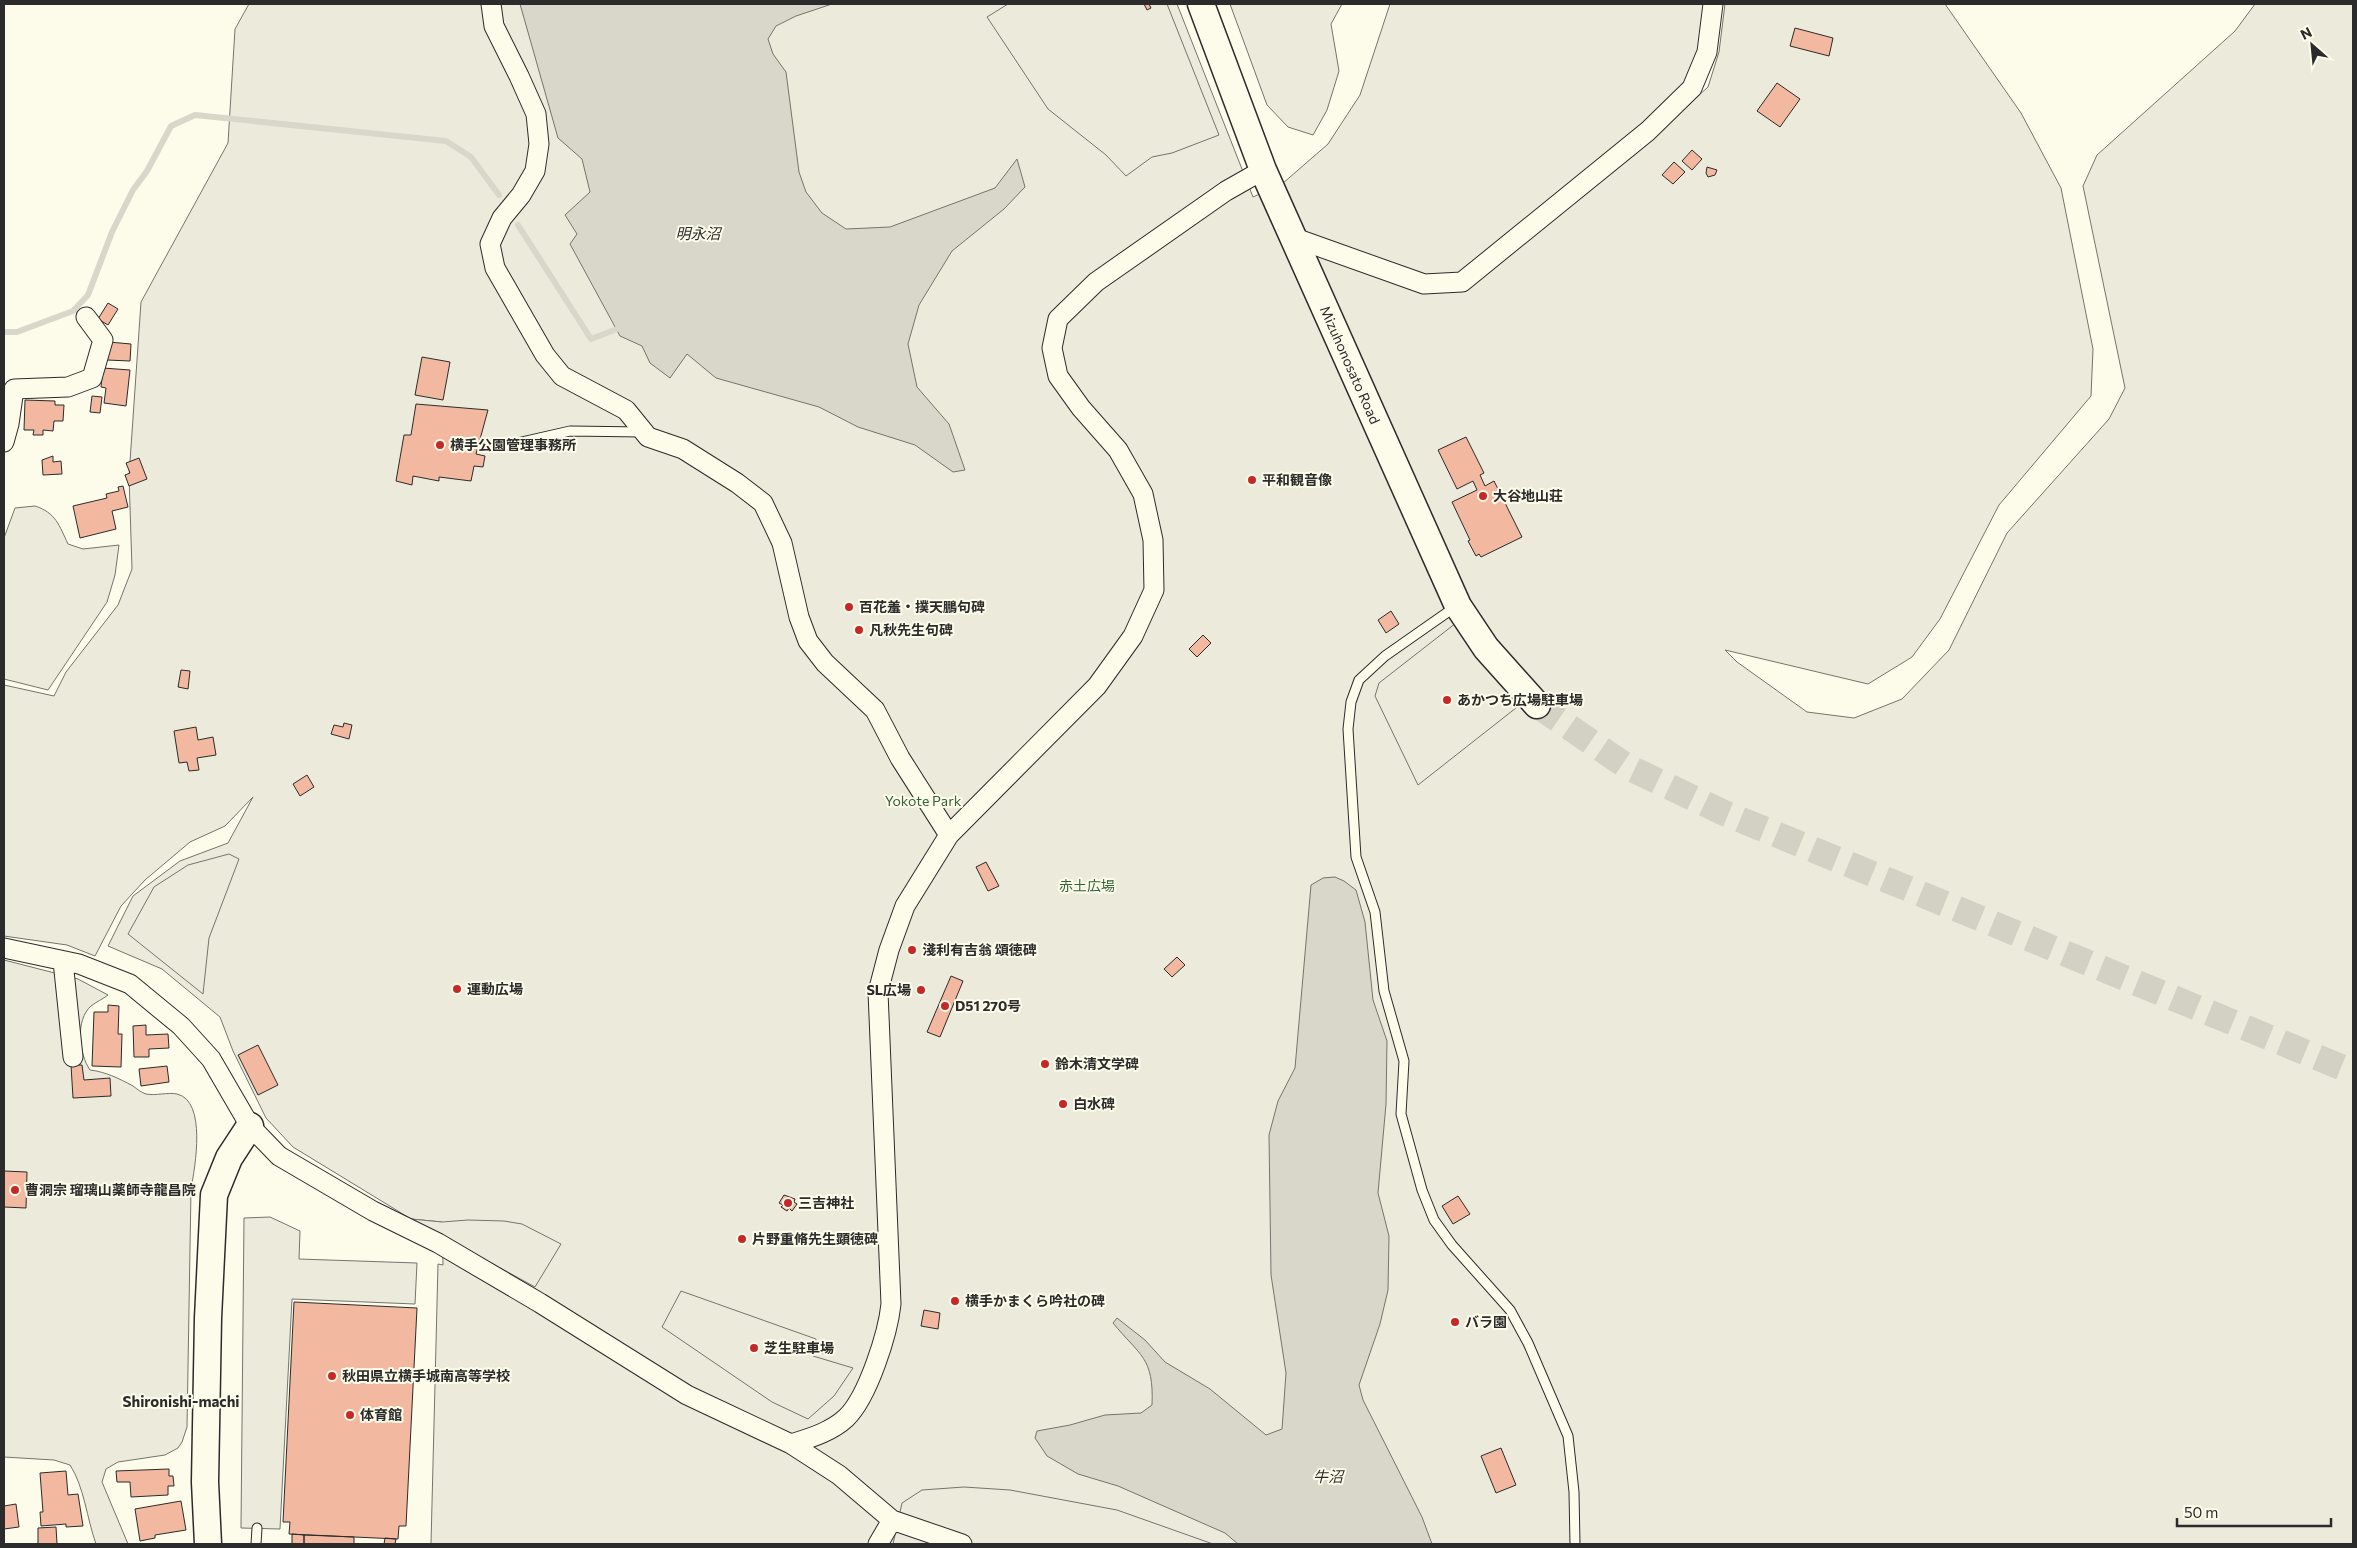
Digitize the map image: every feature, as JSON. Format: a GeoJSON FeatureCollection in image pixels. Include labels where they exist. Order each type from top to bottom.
{"type":"FeatureCollection","features":[{"type":"Feature","properties":{"kind":"street"},"geometry":{"type":"LineString","coordinates":[[490,4],[494,26],[536,114],[539,144],[535,171],[521,195],[502,218],[490,244],[495,268],[544,356],[562,376],[626,410],[648,437],[683,449],[737,483],[763,503],[782,543],[799,616],[808,641],[825,663],[875,710],[900,758],[949,834]]}},
{"type":"Feature","properties":{"kind":"street","name":"Mizuhonosato Road"},"geometry":{"type":"LineString","coordinates":[[1201,4],[1263,170],[1458,606],[1486,648],[1537,705]]}},
{"type":"Feature","properties":{"kind":"street"},"geometry":{"type":"LineString","coordinates":[[1292,237],[1424,284],[1462,282],[1648,131],[1692,88],[1708,52],[1713,4]]}},
{"type":"Feature","properties":{"kind":"street"},"geometry":{"type":"LineString","coordinates":[[791,1444],[821,1435],[847,1418],[867,1385],[888,1325],[891,1304],[878,992],[889,950],[906,906],[949,834],[1097,686],[1133,636],[1154,590],[1153,540],[1142,494],[1118,450],[1081,408],[1058,376],[1052,348],[1058,319],[1096,282],[1226,192],[1263,170]]}},
{"type":"Feature","properties":{"kind":"street"},"geometry":{"type":"LineString","coordinates":[[4,442],[9,424],[14,389],[68,387],[92,378],[103,340],[86,318]]}},
{"type":"Feature","properties":{"kind":"street"},"geometry":{"type":"LineString","coordinates":[[4,948],[79,964],[130,984],[182,1026],[211,1059],[250,1126],[279,1156],[314,1178],[438,1243],[536,1300],[687,1395],[791,1444],[839,1474],[892,1520],[962,1544]]}},
{"type":"Feature","properties":{"kind":"street"},"geometry":{"type":"LineString","coordinates":[[63,961],[73,1057]]}},
{"type":"Feature","properties":{"kind":"street"},"geometry":{"type":"LineString","coordinates":[[208,1544],[205,1482],[208,1318],[214,1195],[229,1158],[250,1126]]}},
{"type":"Feature","properties":{"kind":"street"},"geometry":{"type":"LineString","coordinates":[[878,1544],[892,1520]]}},
{"type":"Feature","properties":{"kind":"lane"},"geometry":{"type":"LineString","coordinates":[[509,445],[570,431],[643,432]]}},
{"type":"Feature","properties":{"kind":"lane"},"geometry":{"type":"LineString","coordinates":[[1458,606],[1384,656],[1359,680],[1351,702],[1348,729],[1356,857],[1374,912],[1384,991],[1404,1061],[1401,1114],[1422,1190],[1434,1220],[1452,1245],[1510,1310],[1528,1343],[1568,1436],[1574,1492],[1575,1544]]}},
{"type":"Feature","properties":{"kind":"lane"},"geometry":{"type":"LineString","coordinates":[[256,1544],[257,1528]]}},
{"type":"Feature","properties":{"kind":"green space","name":"Yokote Park"},"geometry":{"type":"Polygon","coordinates":[[[249,4],[1177,4],[1253,197],[1282,184],[1328,144],[1360,95],[1390,4],[1707,4],[1700,51],[1686,85],[1632,156],[1708,87],[1719,52],[1725,4],[1945,4],[2021,113],[2061,188],[2093,349],[2091,396],[1999,505],[1940,619],[1912,657],[1868,684],[1725,650],[1737,662],[1807,712],[1854,718],[1902,699],[1949,650],[2007,533],[2109,419],[2125,388],[2083,186],[2097,155],[2235,31],[2255,4],[2353,4],[2353,1544],[431,1544],[438,1264],[443,1265],[442,1222],[411,1219],[293,1147],[266,1118],[233,1051],[220,1017],[162,969],[108,946],[133,896],[180,861],[228,843],[253,797],[225,826],[190,842],[145,880],[121,906],[95,956],[67,945],[4,936],[4,685],[54,696],[66,672],[118,605],[132,569],[129,476],[141,302],[228,143],[235,29],[249,4]]]}},
{"type":"Feature","properties":{"kind":"green space"},"geometry":{"type":"Polygon","coordinates":[[[1230,4],[1342,4],[1331,24],[1339,71],[1327,110],[1313,135],[1288,127],[1267,105],[1230,4]]]}},
{"type":"Feature","properties":{"kind":"green space"},"geometry":{"type":"Polygon","coordinates":[[[35,506],[48,512],[56,520],[68,544],[83,549],[119,545],[115,575],[107,602],[48,690],[4,679],[4,538],[15,508],[35,506]]]}},
{"type":"Feature","properties":{"kind":"green space"},"geometry":{"type":"Polygon","coordinates":[[[4,960],[78,979],[108,995],[91,1006],[86,1012],[81,1028],[81,1046],[90,1070],[117,1078],[146,1094],[177,1094],[186,1099],[196,1121],[195,1166],[191,1189],[187,1427],[178,1448],[165,1455],[118,1462],[106,1469],[102,1482],[128,1544],[96,1544],[79,1483],[70,1465],[54,1460],[4,1457],[4,960]]]}},
{"type":"Feature","properties":{"kind":"shaded area"},"geometry":{"type":"Polygon","coordinates":[[[1008,4],[1167,4],[1219,135],[1172,153],[1152,157],[1126,176],[1106,155],[1048,109],[987,17],[1008,4]]]}},
{"type":"Feature","properties":{"kind":"shaded area","name":"あかつち広場駐車場"},"geometry":{"type":"Polygon","coordinates":[[[1456,623],[1521,704],[1418,785],[1375,696],[1379,683],[1456,623]]]}},
{"type":"Feature","properties":{"kind":"shaded area"},"geometry":{"type":"Polygon","coordinates":[[[229,854],[239,859],[209,938],[203,994],[128,934],[154,887],[188,865],[229,854]]]}},
{"type":"Feature","properties":{"kind":"shaded area"},"geometry":{"type":"Polygon","coordinates":[[[270,1217],[300,1231],[299,1259],[417,1263],[415,1304],[292,1299],[280,1529],[241,1528],[244,1218],[270,1217]]]}},
{"type":"Feature","properties":{"kind":"shaded area"},"geometry":{"type":"Polygon","coordinates":[[[411,1219],[442,1222],[468,1220],[504,1221],[522,1224],[561,1244],[535,1287],[411,1219]]]}},
{"type":"Feature","properties":{"kind":"shaded area","name":"芝生駐車場"},"geometry":{"type":"Polygon","coordinates":[[[681,1291],[816,1339],[813,1356],[853,1368],[834,1396],[808,1419],[772,1402],[662,1327],[681,1291]]]}},
{"type":"Feature","properties":{"kind":"shaded area"},"geometry":{"type":"Polygon","coordinates":[[[964,1487],[1010,1490],[1117,1510],[1213,1544],[893,1544],[902,1503],[922,1490],[964,1487]]]}},
{"type":"Feature","properties":{"kind":"water","name":"明永沼"},"geometry":{"type":"Polygon","coordinates":[[[520,4],[832,4],[796,16],[776,26],[768,39],[773,54],[786,72],[799,172],[806,192],[822,213],[846,229],[890,227],[995,188],[1017,159],[1025,187],[1004,209],[952,251],[919,305],[908,344],[917,387],[949,424],[965,470],[953,472],[915,445],[858,427],[819,407],[716,378],[687,354],[670,378],[650,363],[642,346],[620,336],[570,244],[577,234],[565,215],[590,192],[582,159],[558,138],[520,4]]]}},
{"type":"Feature","properties":{"kind":"water","name":"牛沼"},"geometry":{"type":"Polygon","coordinates":[[[1335,877],[1356,890],[1365,922],[1373,1000],[1387,1041],[1386,1104],[1378,1193],[1389,1236],[1388,1290],[1380,1324],[1359,1385],[1363,1400],[1422,1517],[1432,1544],[1238,1544],[1225,1533],[1118,1486],[1078,1474],[1047,1456],[1035,1438],[1037,1431],[1070,1425],[1105,1415],[1141,1413],[1152,1405],[1151,1377],[1148,1367],[1138,1351],[1113,1323],[1117,1318],[1145,1340],[1165,1362],[1210,1389],[1266,1435],[1282,1429],[1286,1373],[1271,1275],[1269,1135],[1278,1101],[1295,1068],[1311,885],[1323,878],[1335,877]]]}},
{"type":"Feature","properties":{"kind":"building"},"geometry":{"type":"Polygon","coordinates":[[[1144,4],[1149,4],[1151,8],[1147,10],[1144,4]]]}},
{"type":"Feature","properties":{"kind":"building"},"geometry":{"type":"Polygon","coordinates":[[[1795,28],[1833,38],[1829,56],[1790,46],[1795,28]]]}},
{"type":"Feature","properties":{"kind":"building"},"geometry":{"type":"Polygon","coordinates":[[[1777,83],[1800,99],[1780,127],[1757,111],[1777,83]]]}},
{"type":"Feature","properties":{"kind":"building"},"geometry":{"type":"Polygon","coordinates":[[[1692,150],[1702,159],[1692,170],[1682,161],[1692,150]]]}},
{"type":"Feature","properties":{"kind":"building"},"geometry":{"type":"Polygon","coordinates":[[[1674,162],[1685,172],[1673,184],[1662,175],[1674,162]]]}},
{"type":"Feature","properties":{"kind":"building"},"geometry":{"type":"Polygon","coordinates":[[[1707,167],[1717,170],[1715,175],[1708,177],[1706,173],[1707,167]]]}},
{"type":"Feature","properties":{"kind":"building"},"geometry":{"type":"Polygon","coordinates":[[[108,303],[118,309],[108,325],[98,319],[108,303]]]}},
{"type":"Feature","properties":{"kind":"building"},"geometry":{"type":"Polygon","coordinates":[[[109,342],[131,344],[130,361],[107,360],[109,342]]]}},
{"type":"Feature","properties":{"kind":"building"},"geometry":{"type":"Polygon","coordinates":[[[422,357],[450,362],[443,400],[415,395],[422,357]]]}},
{"type":"Feature","properties":{"kind":"building"},"geometry":{"type":"Polygon","coordinates":[[[103,368],[130,370],[126,406],[104,403],[106,388],[101,387],[103,368]]]}},
{"type":"Feature","properties":{"kind":"building"},"geometry":{"type":"Polygon","coordinates":[[[92,396],[102,397],[100,413],[90,412],[92,396]]]}},
{"type":"Feature","properties":{"kind":"building"},"geometry":{"type":"Polygon","coordinates":[[[25,400],[55,401],[55,405],[64,405],[63,421],[54,421],[53,431],[43,430],[43,435],[33,435],[34,430],[24,430],[25,400]]]}},
{"type":"Feature","properties":{"kind":"building","name":"横手公園管理事務所"},"geometry":{"type":"Polygon","coordinates":[[[416,404],[488,410],[476,454],[485,456],[483,467],[474,466],[471,481],[439,477],[439,481],[413,476],[412,485],[396,481],[404,435],[411,435],[416,404]]]}},
{"type":"Feature","properties":{"kind":"building","name":"大谷地山荘"},"geometry":{"type":"Polygon","coordinates":[[[1466,437],[1484,473],[1480,475],[1485,486],[1494,481],[1522,537],[1481,557],[1479,554],[1476,556],[1468,541],[1470,540],[1452,502],[1477,490],[1473,481],[1457,489],[1438,450],[1466,437]]]}},
{"type":"Feature","properties":{"kind":"building"},"geometry":{"type":"Polygon","coordinates":[[[53,456],[53,462],[61,461],[62,474],[43,475],[42,460],[53,456]]]}},
{"type":"Feature","properties":{"kind":"building"},"geometry":{"type":"Polygon","coordinates":[[[139,458],[147,479],[129,486],[125,475],[130,473],[126,463],[139,458]]]}},
{"type":"Feature","properties":{"kind":"building"},"geometry":{"type":"Polygon","coordinates":[[[123,486],[128,507],[112,511],[116,529],[80,538],[73,506],[107,498],[106,494],[119,491],[118,487],[123,486]]]}},
{"type":"Feature","properties":{"kind":"building"},"geometry":{"type":"Polygon","coordinates":[[[1530,488],[1539,495],[1533,503],[1524,497],[1530,488]]]}},
{"type":"Feature","properties":{"kind":"building"},"geometry":{"type":"Polygon","coordinates":[[[1391,611],[1399,624],[1386,633],[1378,620],[1391,611]]]}},
{"type":"Feature","properties":{"kind":"building"},"geometry":{"type":"Polygon","coordinates":[[[1203,635],[1211,643],[1197,657],[1189,649],[1203,635]]]}},
{"type":"Feature","properties":{"kind":"building"},"geometry":{"type":"Polygon","coordinates":[[[181,670],[190,671],[188,689],[178,687],[181,670]]]}},
{"type":"Feature","properties":{"kind":"building"},"geometry":{"type":"Polygon","coordinates":[[[344,723],[352,725],[349,739],[331,734],[334,725],[343,727],[344,723]]]}},
{"type":"Feature","properties":{"kind":"building"},"geometry":{"type":"Polygon","coordinates":[[[196,727],[198,740],[213,737],[216,755],[197,758],[199,770],[189,771],[187,762],[179,763],[174,731],[196,727]]]}},
{"type":"Feature","properties":{"kind":"building"},"geometry":{"type":"Polygon","coordinates":[[[307,775],[314,787],[300,796],[293,784],[307,775]]]}},
{"type":"Feature","properties":{"kind":"building"},"geometry":{"type":"Polygon","coordinates":[[[986,862],[999,886],[988,891],[976,867],[986,862]]]}},
{"type":"Feature","properties":{"kind":"building"},"geometry":{"type":"Polygon","coordinates":[[[1177,957],[1185,965],[1172,977],[1164,969],[1177,957]]]}},
{"type":"Feature","properties":{"kind":"building","name":"D51 270号"},"geometry":{"type":"Polygon","coordinates":[[[951,976],[963,981],[940,1037],[927,1032],[951,976]]]}},
{"type":"Feature","properties":{"kind":"building"},"geometry":{"type":"Polygon","coordinates":[[[108,1005],[119,1006],[118,1034],[122,1034],[121,1067],[92,1066],[94,1012],[108,1012],[108,1005]]]}},
{"type":"Feature","properties":{"kind":"building"},"geometry":{"type":"Polygon","coordinates":[[[146,1025],[146,1035],[168,1034],[169,1048],[149,1049],[149,1057],[134,1057],[133,1026],[146,1025]]]}},
{"type":"Feature","properties":{"kind":"building"},"geometry":{"type":"Polygon","coordinates":[[[258,1045],[278,1085],[258,1095],[238,1055],[258,1045]]]}},
{"type":"Feature","properties":{"kind":"building"},"geometry":{"type":"Polygon","coordinates":[[[71,1065],[82,1065],[84,1080],[110,1078],[111,1096],[73,1098],[71,1065]]]}},
{"type":"Feature","properties":{"kind":"building"},"geometry":{"type":"Polygon","coordinates":[[[167,1066],[169,1082],[141,1086],[139,1069],[167,1066]]]}},
{"type":"Feature","properties":{"kind":"building","name":"曹洞宗 瑠璃山薬師寺龍昌院"},"geometry":{"type":"Polygon","coordinates":[[[4,1171],[27,1172],[26,1208],[4,1207],[4,1171]]]}},
{"type":"Feature","properties":{"kind":"building","name":"三吉神社"},"geometry":{"type":"Polygon","coordinates":[[[784,1195],[795,1199],[794,1202],[797,1204],[792,1211],[789,1208],[787,1211],[779,1203],[784,1195]]]}},
{"type":"Feature","properties":{"kind":"building"},"geometry":{"type":"Polygon","coordinates":[[[1458,1196],[1470,1214],[1453,1224],[1442,1206],[1458,1196]]]}},
{"type":"Feature","properties":{"kind":"building","name":"体育館"},"geometry":{"type":"Polygon","coordinates":[[[294,1302],[417,1308],[406,1526],[399,1526],[398,1539],[289,1534],[290,1522],[283,1522],[294,1302]]]}},
{"type":"Feature","properties":{"kind":"building"},"geometry":{"type":"Polygon","coordinates":[[[924,1310],[940,1313],[938,1329],[921,1326],[924,1310]]]}},
{"type":"Feature","properties":{"kind":"building"},"geometry":{"type":"Polygon","coordinates":[[[820,1342],[833,1344],[832,1355],[818,1352],[820,1342]]]}},
{"type":"Feature","properties":{"kind":"building"},"geometry":{"type":"Polygon","coordinates":[[[1501,1448],[1516,1485],[1496,1493],[1481,1456],[1501,1448]]]}},
{"type":"Feature","properties":{"kind":"building"},"geometry":{"type":"Polygon","coordinates":[[[169,1469],[169,1476],[173,1476],[174,1486],[168,1486],[168,1495],[131,1497],[130,1482],[117,1482],[116,1471],[169,1469]]]}},
{"type":"Feature","properties":{"kind":"building"},"geometry":{"type":"Polygon","coordinates":[[[66,1471],[68,1495],[78,1494],[83,1526],[66,1527],[66,1524],[41,1526],[40,1512],[43,1512],[40,1473],[66,1471]]]}},
{"type":"Feature","properties":{"kind":"building"},"geometry":{"type":"Polygon","coordinates":[[[181,1501],[186,1530],[155,1535],[155,1538],[140,1541],[135,1509],[181,1501]]]}},
{"type":"Feature","properties":{"kind":"building"},"geometry":{"type":"Polygon","coordinates":[[[16,1504],[19,1527],[4,1529],[4,1506],[16,1504]]]}},
{"type":"Feature","properties":{"kind":"building"},"geometry":{"type":"Polygon","coordinates":[[[56,1527],[57,1544],[38,1544],[38,1528],[56,1527]]]}},
{"type":"Feature","properties":{"kind":"building"},"geometry":{"type":"Polygon","coordinates":[[[292,1534],[304,1535],[304,1544],[292,1544],[292,1534]]]}},
{"type":"Feature","properties":{"kind":"building"},"geometry":{"type":"Polygon","coordinates":[[[304,1535],[354,1537],[354,1544],[304,1544],[304,1535]]]}},
{"type":"Feature","properties":{"kind":"building"},"geometry":{"type":"Polygon","coordinates":[[[385,1538],[396,1539],[395,1544],[384,1544],[385,1538]]]}},
{"type":"Feature","properties":{"kind":"waterway"},"geometry":{"type":"LineString","coordinates":[[4,332],[17,332],[73,311],[88,295],[112,232],[133,190],[147,171],[171,126],[195,115],[446,141],[471,157],[499,195]]}},
{"type":"Feature","properties":{"kind":"waterway"},"geometry":{"type":"LineString","coordinates":[[518,225],[591,339],[625,326]]}},
{"type":"Feature","properties":{"kind":"tunnel"},"geometry":{"type":"LineString","coordinates":[[1537,705],[1626,766],[1722,812],[2353,1072]]}},
{"type":"Feature","properties":{"kind":"place","name":"横手公園管理事務所"},"geometry":{"type":"Point","coordinates":[440,445]}},
{"type":"Feature","properties":{"kind":"place","name":"平和観音像"},"geometry":{"type":"Point","coordinates":[1252,480]}},
{"type":"Feature","properties":{"kind":"place","name":"大谷地山荘"},"geometry":{"type":"Point","coordinates":[1483,496]}},
{"type":"Feature","properties":{"kind":"place","name":"百花羞・撲天鵬句碑"},"geometry":{"type":"Point","coordinates":[849,607]}},
{"type":"Feature","properties":{"kind":"place","name":"凡秋先生句碑"},"geometry":{"type":"Point","coordinates":[859,630]}},
{"type":"Feature","properties":{"kind":"place","name":"あかつち広場駐車場"},"geometry":{"type":"Point","coordinates":[1447,700]}},
{"type":"Feature","properties":{"kind":"place","name":"淺利有吉翁 頌徳碑"},"geometry":{"type":"Point","coordinates":[912,950]}},
{"type":"Feature","properties":{"kind":"place","name":"運動広場"},"geometry":{"type":"Point","coordinates":[457,989]}},
{"type":"Feature","properties":{"kind":"place","name":"SL広場"},"geometry":{"type":"Point","coordinates":[921,990]}},
{"type":"Feature","properties":{"kind":"place","name":"D51 270号"},"geometry":{"type":"Point","coordinates":[945,1006]}},
{"type":"Feature","properties":{"kind":"place","name":"鈴木清文学碑"},"geometry":{"type":"Point","coordinates":[1045,1064]}},
{"type":"Feature","properties":{"kind":"place","name":"白水碑"},"geometry":{"type":"Point","coordinates":[1063,1104]}},
{"type":"Feature","properties":{"kind":"place","name":"曹洞宗 瑠璃山薬師寺龍昌院"},"geometry":{"type":"Point","coordinates":[15,1190]}},
{"type":"Feature","properties":{"kind":"place","name":"三吉神社"},"geometry":{"type":"Point","coordinates":[788,1203]}},
{"type":"Feature","properties":{"kind":"place","name":"片野重脩先生顕徳碑"},"geometry":{"type":"Point","coordinates":[742,1239]}},
{"type":"Feature","properties":{"kind":"place","name":"横手かまくら吟社の碑"},"geometry":{"type":"Point","coordinates":[955,1301]}},
{"type":"Feature","properties":{"kind":"place","name":"バラ園"},"geometry":{"type":"Point","coordinates":[1455,1322]}},
{"type":"Feature","properties":{"kind":"place","name":"芝生駐車場"},"geometry":{"type":"Point","coordinates":[754,1348]}},
{"type":"Feature","properties":{"kind":"place","name":"秋田県立横手城南高等学校"},"geometry":{"type":"Point","coordinates":[332,1376]}},
{"type":"Feature","properties":{"kind":"place","name":"体育館"},"geometry":{"type":"Point","coordinates":[350,1415]}},
{"type":"Feature","properties":{"kind":"district","name":"Shironishi-machi"},"geometry":{"type":"Point","coordinates":[181,1402]}},
{"type":"Feature","properties":{"kind":"park label","name":"赤土広場"},"geometry":{"type":"Point","coordinates":[1087,886]}}]}
